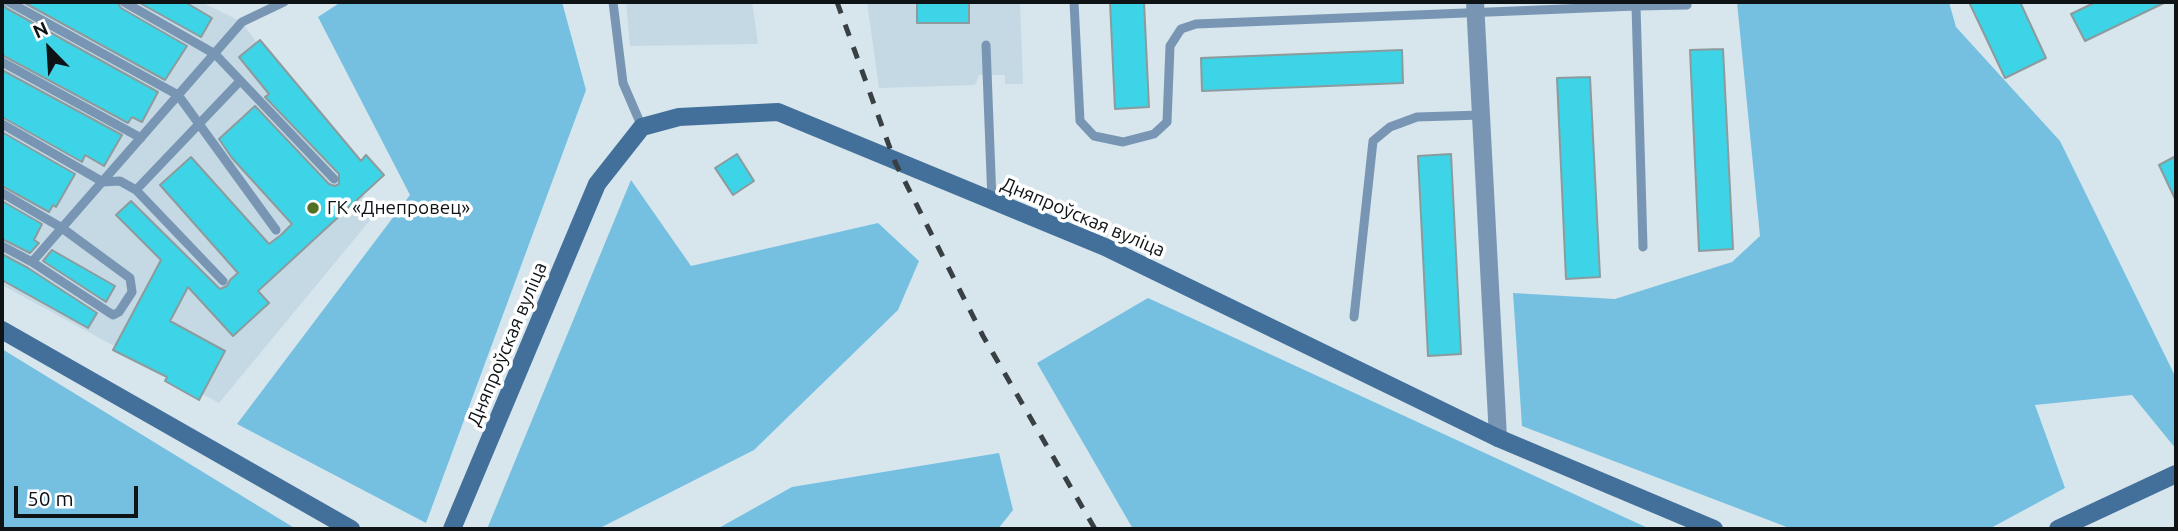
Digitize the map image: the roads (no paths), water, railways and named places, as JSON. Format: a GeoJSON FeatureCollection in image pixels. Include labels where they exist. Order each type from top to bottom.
{"type":"FeatureCollection","features":[{"type":"Feature","properties":{"kind":"street"},"geometry":{"type":"LineString","coordinates":[[1475,8],[1498,438]]}},
{"type":"Feature","properties":{"kind":"street","name":"Дняпроўская вуліца"},"geometry":{"type":"LineString","coordinates":[[452,529],[597,184],[642,127],[679,117],[778,112],[1105,247],[1498,438],[1714,529]]}},
{"type":"Feature","properties":{"kind":"street"},"geometry":{"type":"LineString","coordinates":[[2,330],[351,529]]}},
{"type":"Feature","properties":{"kind":"street"},"geometry":{"type":"LineString","coordinates":[[2058,529],[2176,474]]}},
{"type":"Feature","properties":{"kind":"lane"},"geometry":{"type":"LineString","coordinates":[[9,2],[178,95],[276,230]]}},
{"type":"Feature","properties":{"kind":"lane"},"geometry":{"type":"LineString","coordinates":[[124,2],[215,54],[334,179]]}},
{"type":"Feature","properties":{"kind":"lane"},"geometry":{"type":"LineString","coordinates":[[32,262],[242,22],[284,2]]}},
{"type":"Feature","properties":{"kind":"lane"},"geometry":{"type":"LineString","coordinates":[[612,2],[623,83],[642,127]]}},
{"type":"Feature","properties":{"kind":"lane"},"geometry":{"type":"LineString","coordinates":[[1074,2],[1080,121],[1094,136],[1123,142],[1154,134],[1167,121],[1170,46],[1181,29],[1196,24],[1475,8],[1687,5]]}},
{"type":"Feature","properties":{"kind":"lane"},"geometry":{"type":"LineString","coordinates":[[1636,6],[1643,247]]}},
{"type":"Feature","properties":{"kind":"lane"},"geometry":{"type":"LineString","coordinates":[[986,45],[992,201]]}},
{"type":"Feature","properties":{"kind":"lane"},"geometry":{"type":"LineString","coordinates":[[2,62],[141,138]]}},
{"type":"Feature","properties":{"kind":"lane"},"geometry":{"type":"LineString","coordinates":[[136,190],[240,80]]}},
{"type":"Feature","properties":{"kind":"lane"},"geometry":{"type":"LineString","coordinates":[[1354,317],[1373,141],[1390,127],[1417,117],[1481,115]]}},
{"type":"Feature","properties":{"kind":"lane"},"geometry":{"type":"LineString","coordinates":[[2,124],[103,181],[120,181],[136,190],[223,281]]}},
{"type":"Feature","properties":{"kind":"lane"},"geometry":{"type":"LineString","coordinates":[[2,193],[62,228],[130,278],[132,292],[120,312],[113,315],[32,262],[2,246]]}},
{"type":"Feature","properties":{"kind":"railway"},"geometry":{"type":"LineString","coordinates":[[837,2],[895,162],[983,336],[1095,529]]}},
{"type":"Feature","properties":{"kind":"place","name":"ГК «Днепровец»"},"geometry":{"type":"Point","coordinates":[313,208]}}]}
